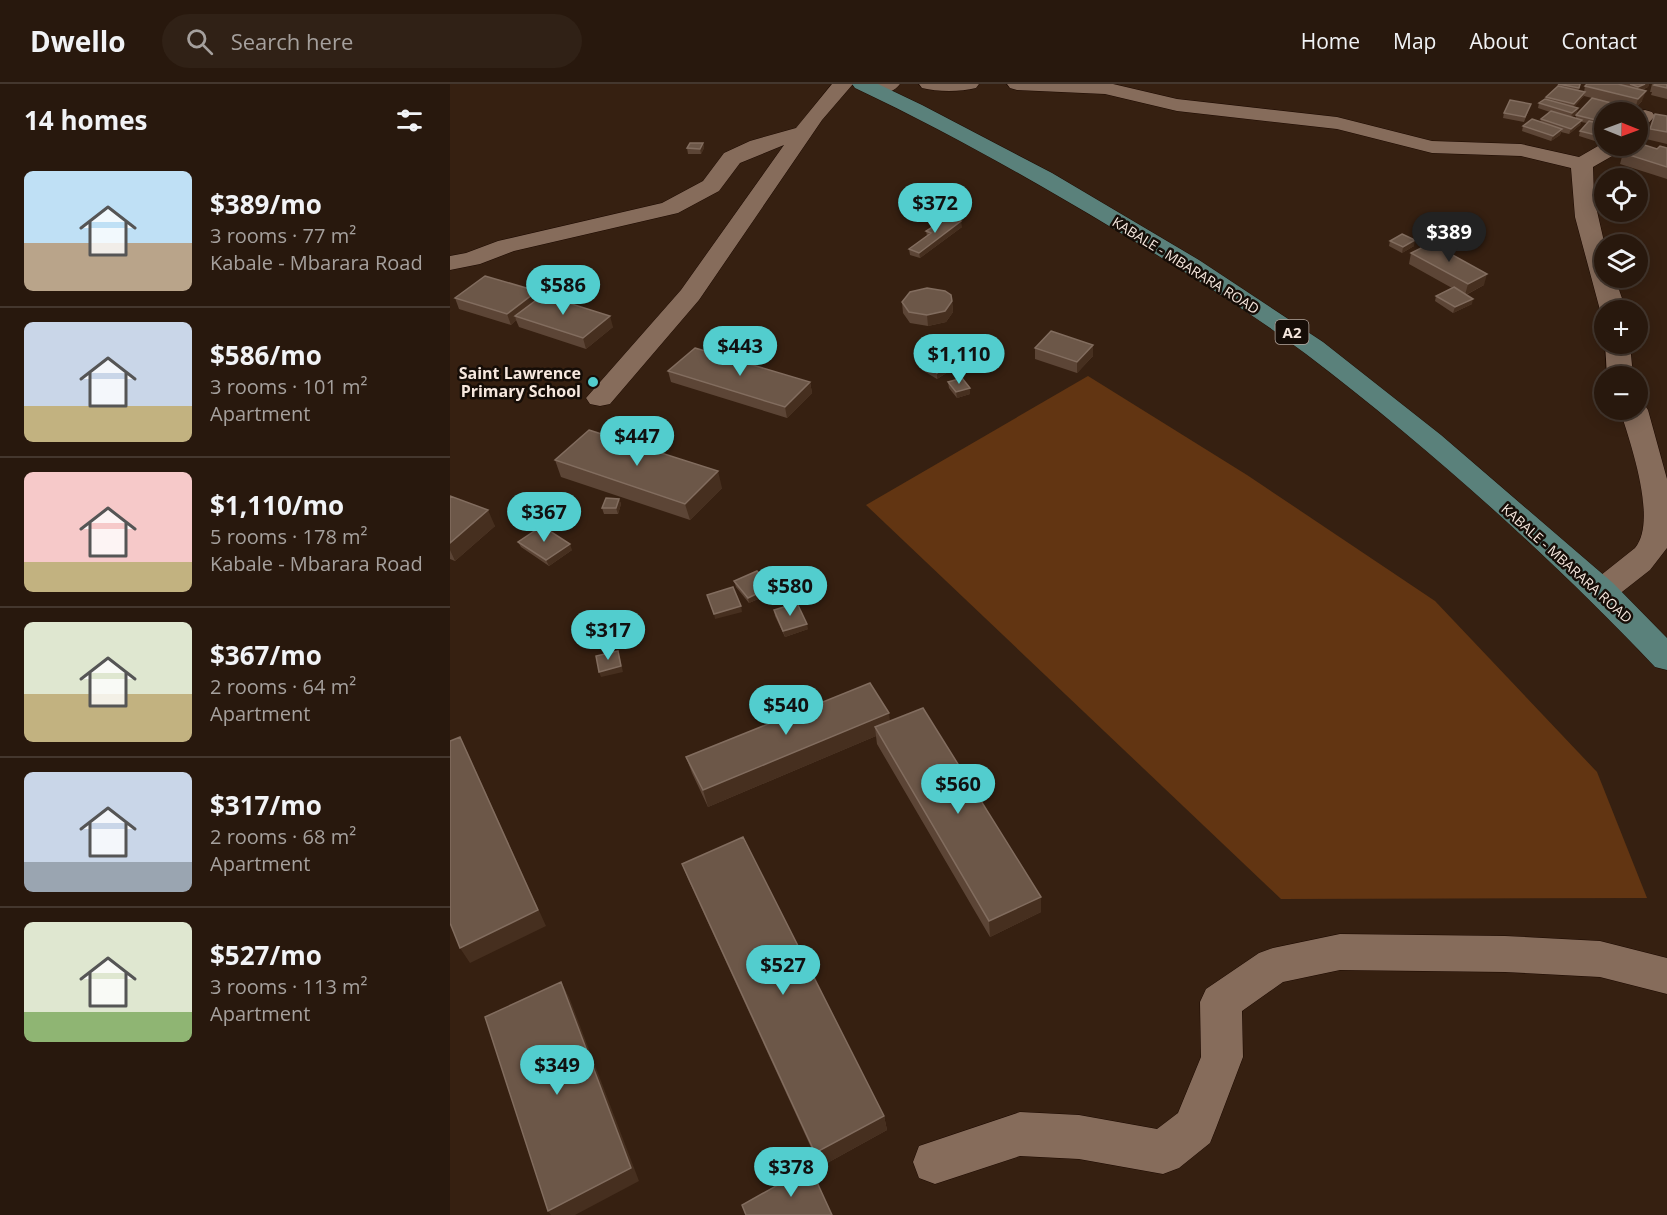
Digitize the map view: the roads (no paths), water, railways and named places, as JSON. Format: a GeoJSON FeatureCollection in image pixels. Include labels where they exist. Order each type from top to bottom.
{"type":"FeatureCollection","features":[{"type":"Feature","properties":{"kind":"main road","name":"KABALE - MBARARA ROAD"},"geometry":{"type":"LineString","coordinates":[[876,86],[1044,178],[1191,265],[1314,348],[1431,441],[1602,591],[1667,658]]}},
{"type":"Feature","properties":{"kind":"street"},"geometry":{"type":"LineString","coordinates":[[600,398],[690,294],[804,132],[843,84]]}},
{"type":"Feature","properties":{"kind":"street"},"geometry":{"type":"LineString","coordinates":[[929,84],[969,84]]}},
{"type":"Feature","properties":{"kind":"street"},"geometry":{"type":"LineString","coordinates":[[1017,84],[1105,88],[1189,107],[1337,123],[1432,147],[1521,150],[1582,164],[1595,156]]}},
{"type":"Feature","properties":{"kind":"street"},"geometry":{"type":"LineString","coordinates":[[450,263],[472,259],[506,246],[670,208],[711,186],[732,158],[758,146],[804,132]]}},
{"type":"Feature","properties":{"kind":"street"},"geometry":{"type":"LineString","coordinates":[[1582,164],[1581,186],[1598,266],[1609,300]]}},
{"type":"Feature","properties":{"kind":"street"},"geometry":{"type":"LineString","coordinates":[[1602,591],[1639,562],[1655,543],[1660,531],[1656,490],[1637,420]]}},
{"type":"Feature","properties":{"kind":"street"},"geometry":{"type":"LineString","coordinates":[[935,1162],[1020,1134],[1079,1137],[1162,1152],[1194,1128],[1222,1057],[1221,1002],[1273,966],[1340,952],[1505,954],[1600,959],[1667,976]]}},
{"type":"Feature","properties":{"kind":"place","name":"Saint Lawrence Primary School"},"geometry":{"type":"Point","coordinates":[593,382]}}]}
